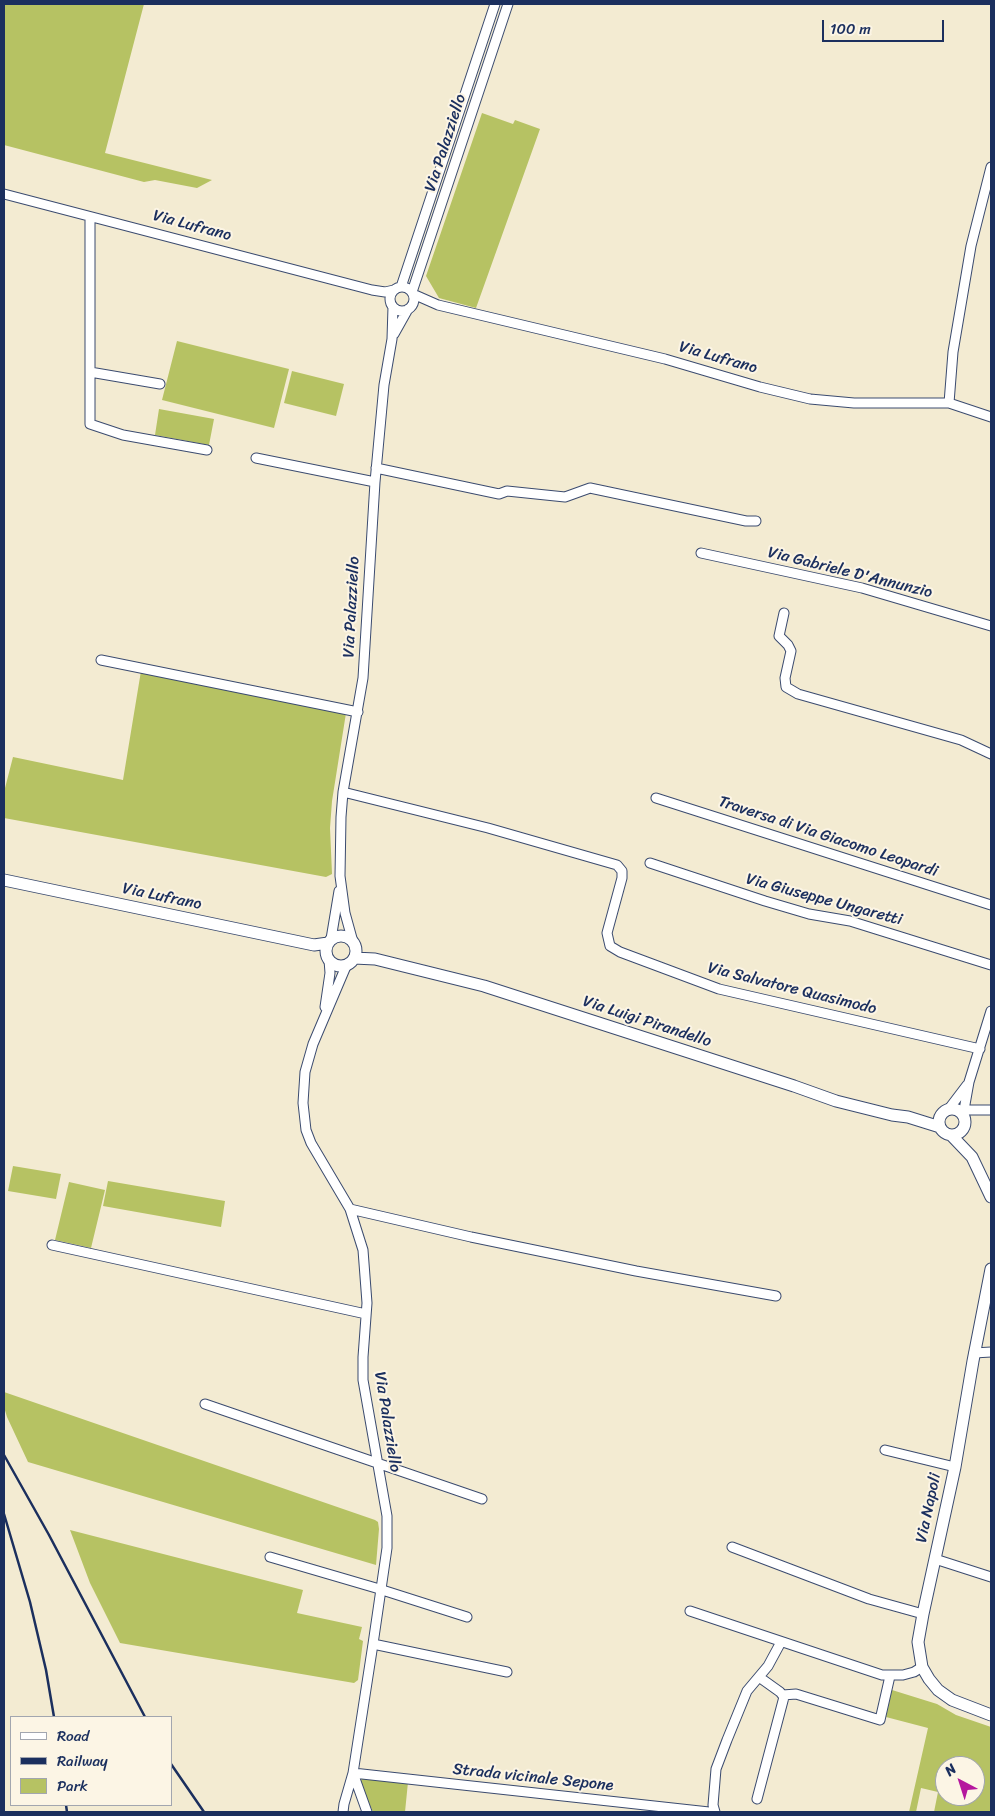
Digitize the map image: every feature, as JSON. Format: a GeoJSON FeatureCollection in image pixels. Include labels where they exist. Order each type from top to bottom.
{"type":"FeatureCollection","features":[{"type":"Feature","properties":{"kind":"street","name":"Via Palazziello"},"geometry":{"type":"LineString","coordinates":[[397,288],[495,4]]}},
{"type":"Feature","properties":{"kind":"street","name":"Via Palazziello"},"geometry":{"type":"LineString","coordinates":[[412,293],[508,4]]}},
{"type":"Feature","properties":{"kind":"street"},"geometry":{"type":"LineString","coordinates":[[949,403],[954,352],[971,246],[991,167]]}},
{"type":"Feature","properties":{"kind":"street","name":"Via Lufrano"},"geometry":{"type":"LineString","coordinates":[[4,194],[372,290]]}},
{"type":"Feature","properties":{"kind":"street"},"geometry":{"type":"LineString","coordinates":[[90,217],[90,424],[123,435],[207,450]]}},
{"type":"Feature","properties":{"kind":"street"},"geometry":{"type":"LineString","coordinates":[[392,304],[397,288]]}},
{"type":"Feature","properties":{"kind":"street"},"geometry":{"type":"LineString","coordinates":[[397,288],[407,288],[412,293],[410,307],[400,310],[372,290],[385,292],[397,288]]}},
{"type":"Feature","properties":{"kind":"street","name":"Via Lufrano"},"geometry":{"type":"LineString","coordinates":[[412,293],[438,305],[665,359],[760,387],[810,399],[854,403],[949,403],[991,417]]}},
{"type":"Feature","properties":{"kind":"street","name":"Via Palazziello"},"geometry":{"type":"LineString","coordinates":[[329,941],[340,876],[343,792],[363,678],[376,468],[384,385],[392,339],[392,304]]}},
{"type":"Feature","properties":{"kind":"street","name":"Via Lufrano"},"geometry":{"type":"LineString","coordinates":[[410,307],[438,305]]}},
{"type":"Feature","properties":{"kind":"street","name":"Via Palazziello"},"geometry":{"type":"LineString","coordinates":[[392,339],[410,307]]}},
{"type":"Feature","properties":{"kind":"street"},"geometry":{"type":"LineString","coordinates":[[90,372],[160,384]]}},
{"type":"Feature","properties":{"kind":"street"},"geometry":{"type":"LineString","coordinates":[[256,458],[375,482]]}},
{"type":"Feature","properties":{"kind":"street"},"geometry":{"type":"LineString","coordinates":[[376,468],[499,494],[507,491],[566,497],[590,488],[746,521],[756,521]]}},
{"type":"Feature","properties":{"kind":"street","name":"Via Gabriele D'Annunzio"},"geometry":{"type":"LineString","coordinates":[[702,553],[862,588],[991,626]]}},
{"type":"Feature","properties":{"kind":"street"},"geometry":{"type":"LineString","coordinates":[[784,613],[779,636],[791,651],[785,678],[786,687],[798,694],[961,740],[991,754]]}},
{"type":"Feature","properties":{"kind":"street"},"geometry":{"type":"LineString","coordinates":[[100,660],[358,712]]}},
{"type":"Feature","properties":{"kind":"street","name":"Via Salvatore Quasimodo"},"geometry":{"type":"LineString","coordinates":[[343,792],[488,828],[617,865],[622,871],[622,878],[607,933],[607,940],[610,946],[620,952],[719,989],[980,1049]]}},
{"type":"Feature","properties":{"kind":"street","name":"Traversa di Via Giacomo Leopardi"},"geometry":{"type":"LineString","coordinates":[[656,798],[991,904]]}},
{"type":"Feature","properties":{"kind":"street","name":"Via Giuseppe Ungaretti"},"geometry":{"type":"LineString","coordinates":[[650,863],[764,901],[810,914],[850,921],[991,965]]}},
{"type":"Feature","properties":{"kind":"street","name":"Via Palazziello"},"geometry":{"type":"LineString","coordinates":[[340,876],[352,953],[313,1044],[305,1072],[304,1119],[306,1130],[316,1152],[350,1209],[363,1250],[367,1284],[363,1380],[386,1508],[387,1530],[387,1548],[353,1773],[343,1812]]}},
{"type":"Feature","properties":{"kind":"street","name":"Via Lufrano"},"geometry":{"type":"LineString","coordinates":[[4,880],[314,944],[329,941]]}},
{"type":"Feature","properties":{"kind":"street"},"geometry":{"type":"LineString","coordinates":[[314,944],[328,958],[340,966],[352,953],[345,936],[335,937],[329,941],[326,950],[328,958]]}},
{"type":"Feature","properties":{"kind":"street","name":"Via Luigi Pirandello"},"geometry":{"type":"LineString","coordinates":[[352,953],[484,986],[836,1101],[892,1115],[908,1117],[958,1115]]}},
{"type":"Feature","properties":{"kind":"street","name":"Via Palazziello"},"geometry":{"type":"LineString","coordinates":[[323,1019],[330,973],[328,958]]}},
{"type":"Feature","properties":{"kind":"street"},"geometry":{"type":"LineString","coordinates":[[951,1135],[960,1133],[958,1115],[991,1011]]}},
{"type":"Feature","properties":{"kind":"street"},"geometry":{"type":"LineString","coordinates":[[969,1082],[958,1115],[972,1157],[991,1197]]}},
{"type":"Feature","properties":{"kind":"street"},"geometry":{"type":"LineString","coordinates":[[940,1127],[940,1119],[958,1115],[969,1116],[977,1110],[991,1110]]}},
{"type":"Feature","properties":{"kind":"street","name":"Via Luigi Pirandello"},"geometry":{"type":"LineString","coordinates":[[908,1117],[940,1127],[945,1133],[951,1135]]}},
{"type":"Feature","properties":{"kind":"street"},"geometry":{"type":"LineString","coordinates":[[951,1135],[972,1157]]}},
{"type":"Feature","properties":{"kind":"street"},"geometry":{"type":"LineString","coordinates":[[350,1209],[490,1241],[636,1271],[776,1296]]}},
{"type":"Feature","properties":{"kind":"street"},"geometry":{"type":"LineString","coordinates":[[52,1244],[366,1314]]}},
{"type":"Feature","properties":{"kind":"street","name":"Via Napoli"},"geometry":{"type":"LineString","coordinates":[[991,1269],[974,1353],[955,1467],[918,1642],[922,1667],[929,1680],[938,1690],[952,1700],[991,1715]]}},
{"type":"Feature","properties":{"kind":"street"},"geometry":{"type":"LineString","coordinates":[[974,1353],[991,1352]]}},
{"type":"Feature","properties":{"kind":"street"},"geometry":{"type":"LineString","coordinates":[[205,1404],[482,1499]]}},
{"type":"Feature","properties":{"kind":"street"},"geometry":{"type":"LineString","coordinates":[[885,1450],[955,1467]]}},
{"type":"Feature","properties":{"kind":"street"},"geometry":{"type":"LineString","coordinates":[[732,1547],[869,1599],[923,1614]]}},
{"type":"Feature","properties":{"kind":"street"},"geometry":{"type":"LineString","coordinates":[[270,1557],[467,1617]]}},
{"type":"Feature","properties":{"kind":"street"},"geometry":{"type":"LineString","coordinates":[[935,1559],[991,1577]]}},
{"type":"Feature","properties":{"kind":"street"},"geometry":{"type":"LineString","coordinates":[[690,1612],[882,1675],[903,1676],[922,1667]]}},
{"type":"Feature","properties":{"kind":"street"},"geometry":{"type":"LineString","coordinates":[[715,1812],[713,1805],[716,1769],[747,1690],[768,1666],[781,1642]]}},
{"type":"Feature","properties":{"kind":"street"},"geometry":{"type":"LineString","coordinates":[[373,1644],[507,1672]]}},
{"type":"Feature","properties":{"kind":"street"},"geometry":{"type":"LineString","coordinates":[[759,1677],[783,1695],[796,1694],[880,1720],[890,1676]]}},
{"type":"Feature","properties":{"kind":"street"},"geometry":{"type":"LineString","coordinates":[[757,1798],[784,1703],[783,1695]]}},
{"type":"Feature","properties":{"kind":"street"},"geometry":{"type":"LineString","coordinates":[[353,1773],[367,1812]]}},
{"type":"Feature","properties":{"kind":"street","name":"Strada vicinale Sepone"},"geometry":{"type":"LineString","coordinates":[[353,1773],[709,1812]]}},
{"type":"Feature","properties":{"kind":"green space"},"geometry":{"type":"Polygon","coordinates":[[[4,4],[144,4],[105,153],[212,180],[197,188],[155,180],[144,182],[4,145],[4,4]]]}},
{"type":"Feature","properties":{"kind":"green space"},"geometry":{"type":"Polygon","coordinates":[[[482,113],[513,124],[515,120],[540,129],[476,308],[439,298],[426,276],[482,113]]]}},
{"type":"Feature","properties":{"kind":"green space"},"geometry":{"type":"Polygon","coordinates":[[[177,341],[289,369],[274,428],[162,400],[177,341]]]}},
{"type":"Feature","properties":{"kind":"green space"},"geometry":{"type":"Polygon","coordinates":[[[292,371],[344,384],[336,416],[284,403],[292,371]]]}},
{"type":"Feature","properties":{"kind":"green space"},"geometry":{"type":"Polygon","coordinates":[[[159,409],[214,419],[209,445],[155,435],[159,409]]]}},
{"type":"Feature","properties":{"kind":"green space"},"geometry":{"type":"Polygon","coordinates":[[[141,671],[346,713],[332,801],[330,828],[332,874],[326,877],[4,818],[4,792],[13,757],[123,780],[141,671]]]}},
{"type":"Feature","properties":{"kind":"green space"},"geometry":{"type":"Polygon","coordinates":[[[13,1166],[61,1174],[56,1199],[8,1191],[13,1166]]]}},
{"type":"Feature","properties":{"kind":"green space"},"geometry":{"type":"Polygon","coordinates":[[[108,1181],[225,1201],[221,1227],[103,1206],[108,1181]]]}},
{"type":"Feature","properties":{"kind":"green space"},"geometry":{"type":"Polygon","coordinates":[[[69,1182],[105,1190],[91,1248],[55,1240],[69,1182]]]}},
{"type":"Feature","properties":{"kind":"green space"},"geometry":{"type":"Polygon","coordinates":[[[4,1392],[375,1520],[378,1522],[379,1529],[376,1565],[28,1462],[7,1417],[4,1407],[4,1392]]]}},
{"type":"Feature","properties":{"kind":"green space"},"geometry":{"type":"Polygon","coordinates":[[[70,1530],[303,1590],[297,1613],[362,1627],[359,1639],[363,1641],[358,1680],[354,1683],[120,1643],[90,1583],[70,1530]]]}},
{"type":"Feature","properties":{"kind":"green space"},"geometry":{"type":"Polygon","coordinates":[[[892,1690],[937,1704],[956,1715],[991,1727],[991,1812],[934,1812],[935,1806],[985,1806],[985,1756],[935,1756],[935,1791],[921,1788],[916,1812],[909,1812],[928,1728],[886,1717],[892,1690]]]}},
{"type":"Feature","properties":{"kind":"green space"},"geometry":{"type":"Polygon","coordinates":[[[364,1776],[408,1782],[405,1812],[373,1812],[360,1782],[364,1776]]]}},
{"type":"Feature","properties":{"kind":"railway"},"geometry":{"type":"LineString","coordinates":[[4,1455],[49,1535],[144,1716]]}},
{"type":"Feature","properties":{"kind":"railway"},"geometry":{"type":"LineString","coordinates":[[4,1514],[30,1602],[46,1670],[54,1716]]}},
{"type":"Feature","properties":{"kind":"railway"},"geometry":{"type":"LineString","coordinates":[[172,1765],[204,1812]]}},
{"type":"Feature","properties":{"kind":"railway"},"geometry":{"type":"LineString","coordinates":[[66,1806],[67,1812]]}}]}
